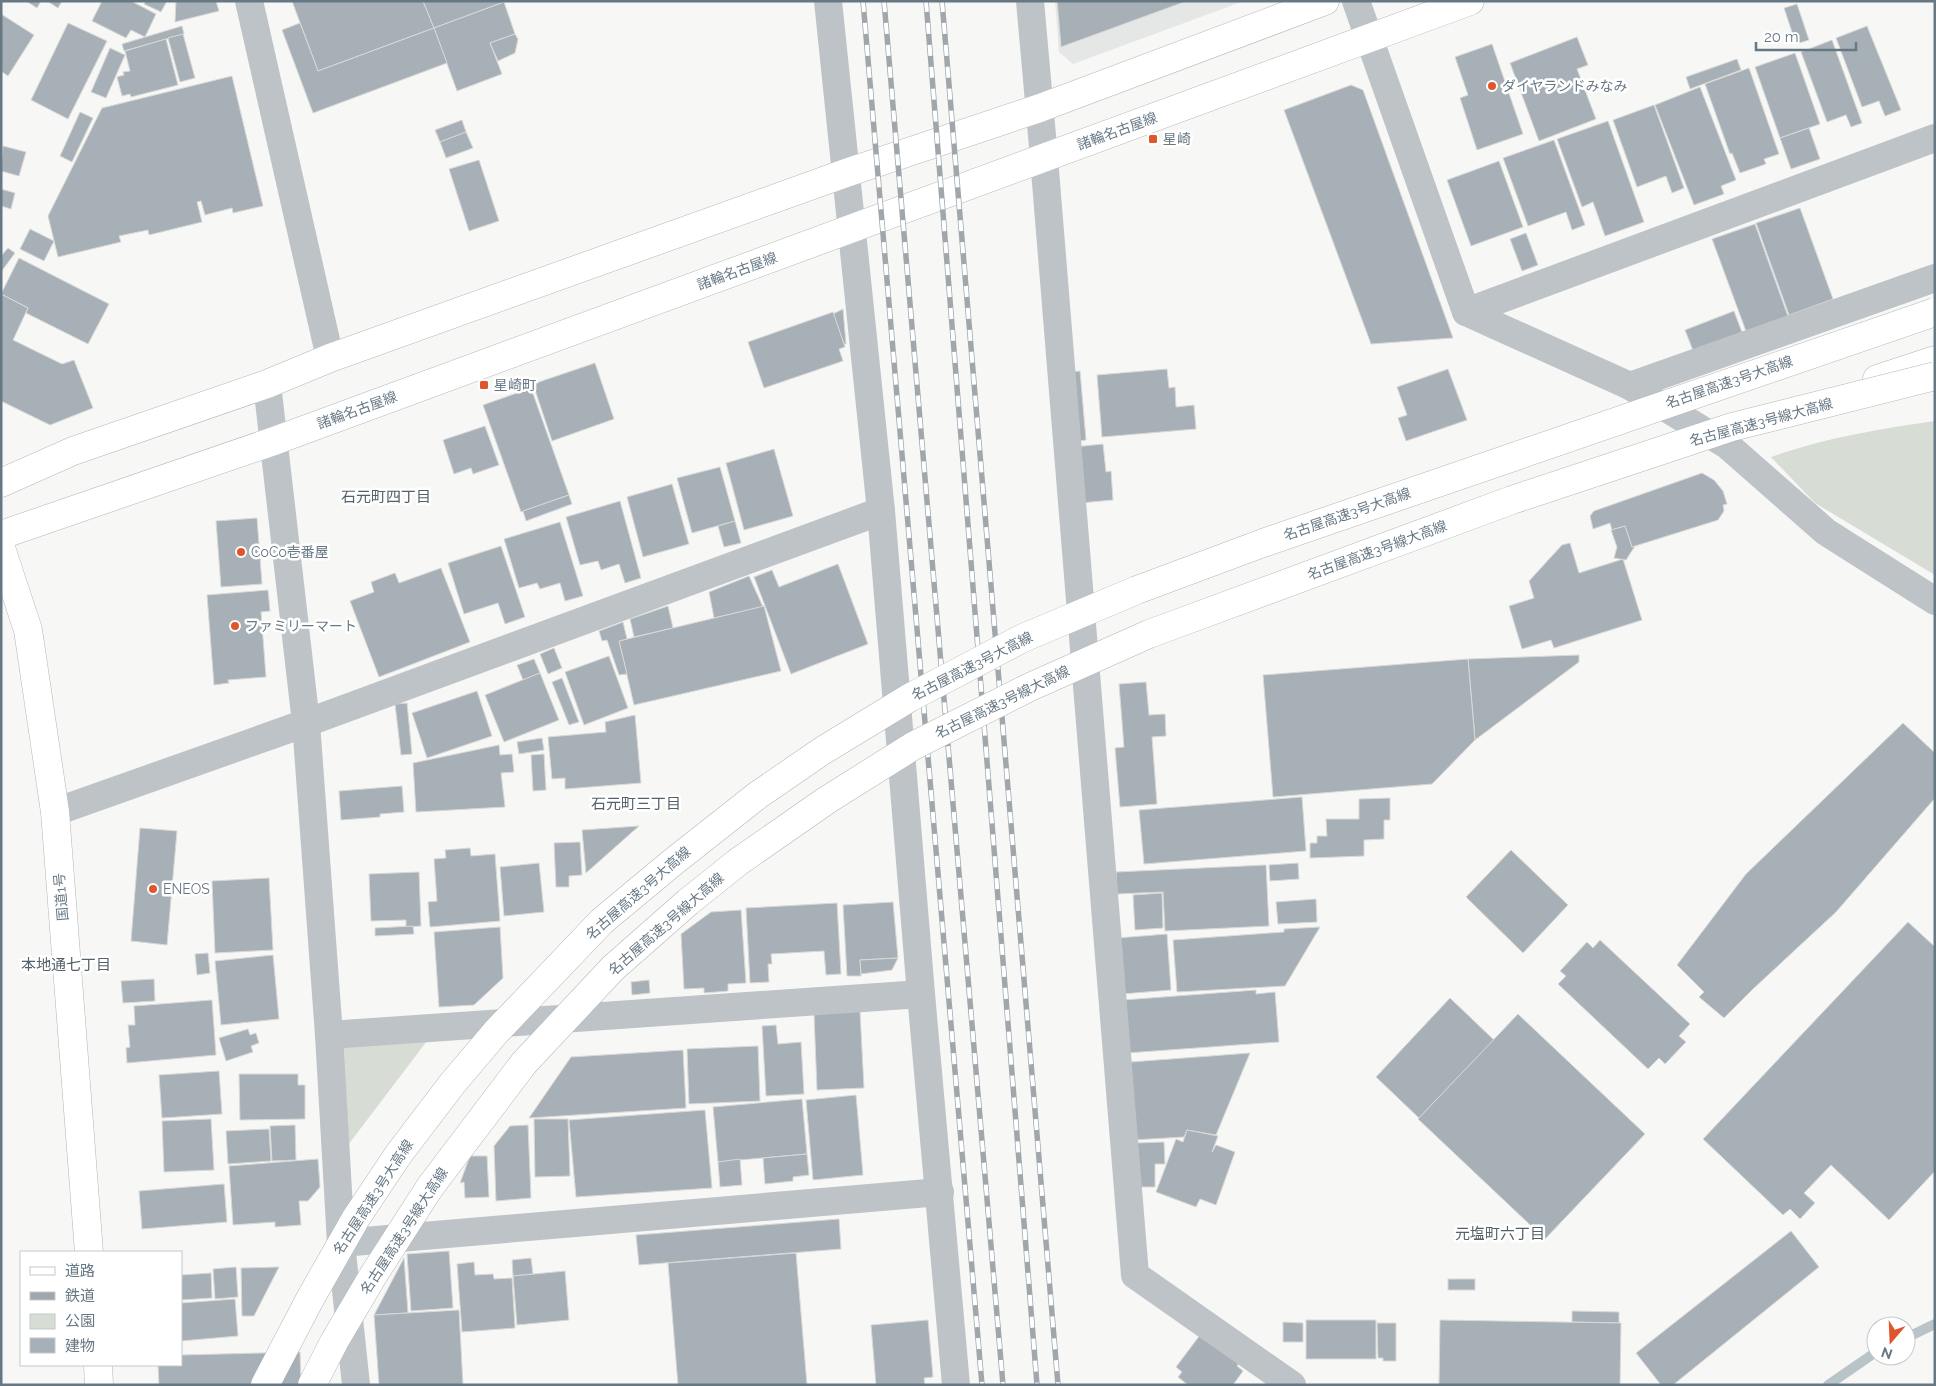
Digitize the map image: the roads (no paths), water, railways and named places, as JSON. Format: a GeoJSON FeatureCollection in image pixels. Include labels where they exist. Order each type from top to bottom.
{"type":"FeatureCollection","features":[{"type":"Feature","properties":{"kind":"main road"},"geometry":{"type":"LineString","coordinates":[[1,483],[73,451],[268,384],[330,358],[846,173],[1040,108],[1325,1]]}},
{"type":"Feature","properties":{"kind":"main road","name":"諸輪名古屋線"},"geometry":{"type":"LineString","coordinates":[[1,535],[274,441],[1470,1]]}},
{"type":"Feature","properties":{"kind":"main road","name":"名古屋高速3号大高線"},"geometry":{"type":"LineString","coordinates":[[265,1385],[310,1299],[356,1218],[414,1134],[452,1084],[496,1032],[602,921],[750,801],[822,750],[909,698],[1023,638],[1137,590],[1263,543],[1935,312]]}},
{"type":"Feature","properties":{"kind":"main road"},"geometry":{"type":"LineString","coordinates":[[1732,427],[1935,360]]}},
{"type":"Feature","properties":{"kind":"main road","name":"名古屋高速3号線大高線"},"geometry":{"type":"LineString","coordinates":[[312,1385],[334,1342],[374,1274],[425,1195],[524,1063],[613,968],[680,909],[738,862],[827,800],[913,746],[1030,687],[1149,634],[1512,500],[1732,427],[1935,376]]}},
{"type":"Feature","properties":{"kind":"main road","name":"国道1号"},"geometry":{"type":"LineString","coordinates":[[1,548],[28,630],[54,812],[89,1251]]}},
{"type":"Feature","properties":{"kind":"main road"},"geometry":{"type":"LineString","coordinates":[[98,1366],[99,1385]]}},
{"type":"Feature","properties":{"kind":"street"},"geometry":{"type":"LineString","coordinates":[[250,1],[330,358]]}},
{"type":"Feature","properties":{"kind":"street"},"geometry":{"type":"LineString","coordinates":[[828,1],[881,511],[956,1385]]}},
{"type":"Feature","properties":{"kind":"street"},"geometry":{"type":"LineString","coordinates":[[1030,1],[1135,1275],[1292,1385]]}},
{"type":"Feature","properties":{"kind":"street"},"geometry":{"type":"LineString","coordinates":[[1356,1],[1466,312],[1630,386],[1727,445],[1826,532],[1935,601]]}},
{"type":"Feature","properties":{"kind":"street"},"geometry":{"type":"LineString","coordinates":[[1466,312],[1935,138]]}},
{"type":"Feature","properties":{"kind":"street"},"geometry":{"type":"LineString","coordinates":[[1630,386],[1935,278]]}},
{"type":"Feature","properties":{"kind":"street"},"geometry":{"type":"LineString","coordinates":[[268,384],[306,723],[329,1035],[341,1243],[356,1385]]}},
{"type":"Feature","properties":{"kind":"street"},"geometry":{"type":"LineString","coordinates":[[54,812],[306,723],[881,511]]}},
{"type":"Feature","properties":{"kind":"street"},"geometry":{"type":"LineString","coordinates":[[329,1035],[921,994]]}},
{"type":"Feature","properties":{"kind":"street"},"geometry":{"type":"LineString","coordinates":[[341,1243],[940,1192]]}},
{"type":"Feature","properties":{"kind":"waterway"},"geometry":{"type":"LineString","coordinates":[[1916,1333],[1935,1324]]}},
{"type":"Feature","properties":{"kind":"waterway"},"geometry":{"type":"LineString","coordinates":[[1828,1385],[1866,1359]]}},
{"type":"Feature","properties":{"kind":"railway"},"geometry":{"type":"LineString","coordinates":[[863,1],[982,1385]]}},
{"type":"Feature","properties":{"kind":"railway"},"geometry":{"type":"LineString","coordinates":[[884,1],[1003,1385]]}},
{"type":"Feature","properties":{"kind":"railway"},"geometry":{"type":"LineString","coordinates":[[926,1],[1037,1385]]}},
{"type":"Feature","properties":{"kind":"railway"},"geometry":{"type":"LineString","coordinates":[[942,1],[1058,1385]]}},
{"type":"Feature","properties":{"kind":"place","name":"ダイヤランドみなみ"},"geometry":{"type":"Point","coordinates":[1492,86]}},
{"type":"Feature","properties":{"kind":"place","name":"星崎"},"geometry":{"type":"Point","coordinates":[1153,139]}},
{"type":"Feature","properties":{"kind":"place","name":"星崎町"},"geometry":{"type":"Point","coordinates":[484,385]}},
{"type":"Feature","properties":{"kind":"place","name":"CoCo壱番屋"},"geometry":{"type":"Point","coordinates":[241,552]}},
{"type":"Feature","properties":{"kind":"place","name":"ファミリーマート"},"geometry":{"type":"Point","coordinates":[235,626]}},
{"type":"Feature","properties":{"kind":"place","name":"ENEOS"},"geometry":{"type":"Point","coordinates":[153,889]}},
{"type":"Feature","properties":{"kind":"district","name":"石元町四丁目"},"geometry":{"type":"Point","coordinates":[386,497]}},
{"type":"Feature","properties":{"kind":"district","name":"石元町三丁目"},"geometry":{"type":"Point","coordinates":[636,804]}},
{"type":"Feature","properties":{"kind":"district","name":"本地通七丁目"},"geometry":{"type":"Point","coordinates":[66,965]}},
{"type":"Feature","properties":{"kind":"district","name":"元塩町六丁目"},"geometry":{"type":"Point","coordinates":[1500,1234]}}]}
